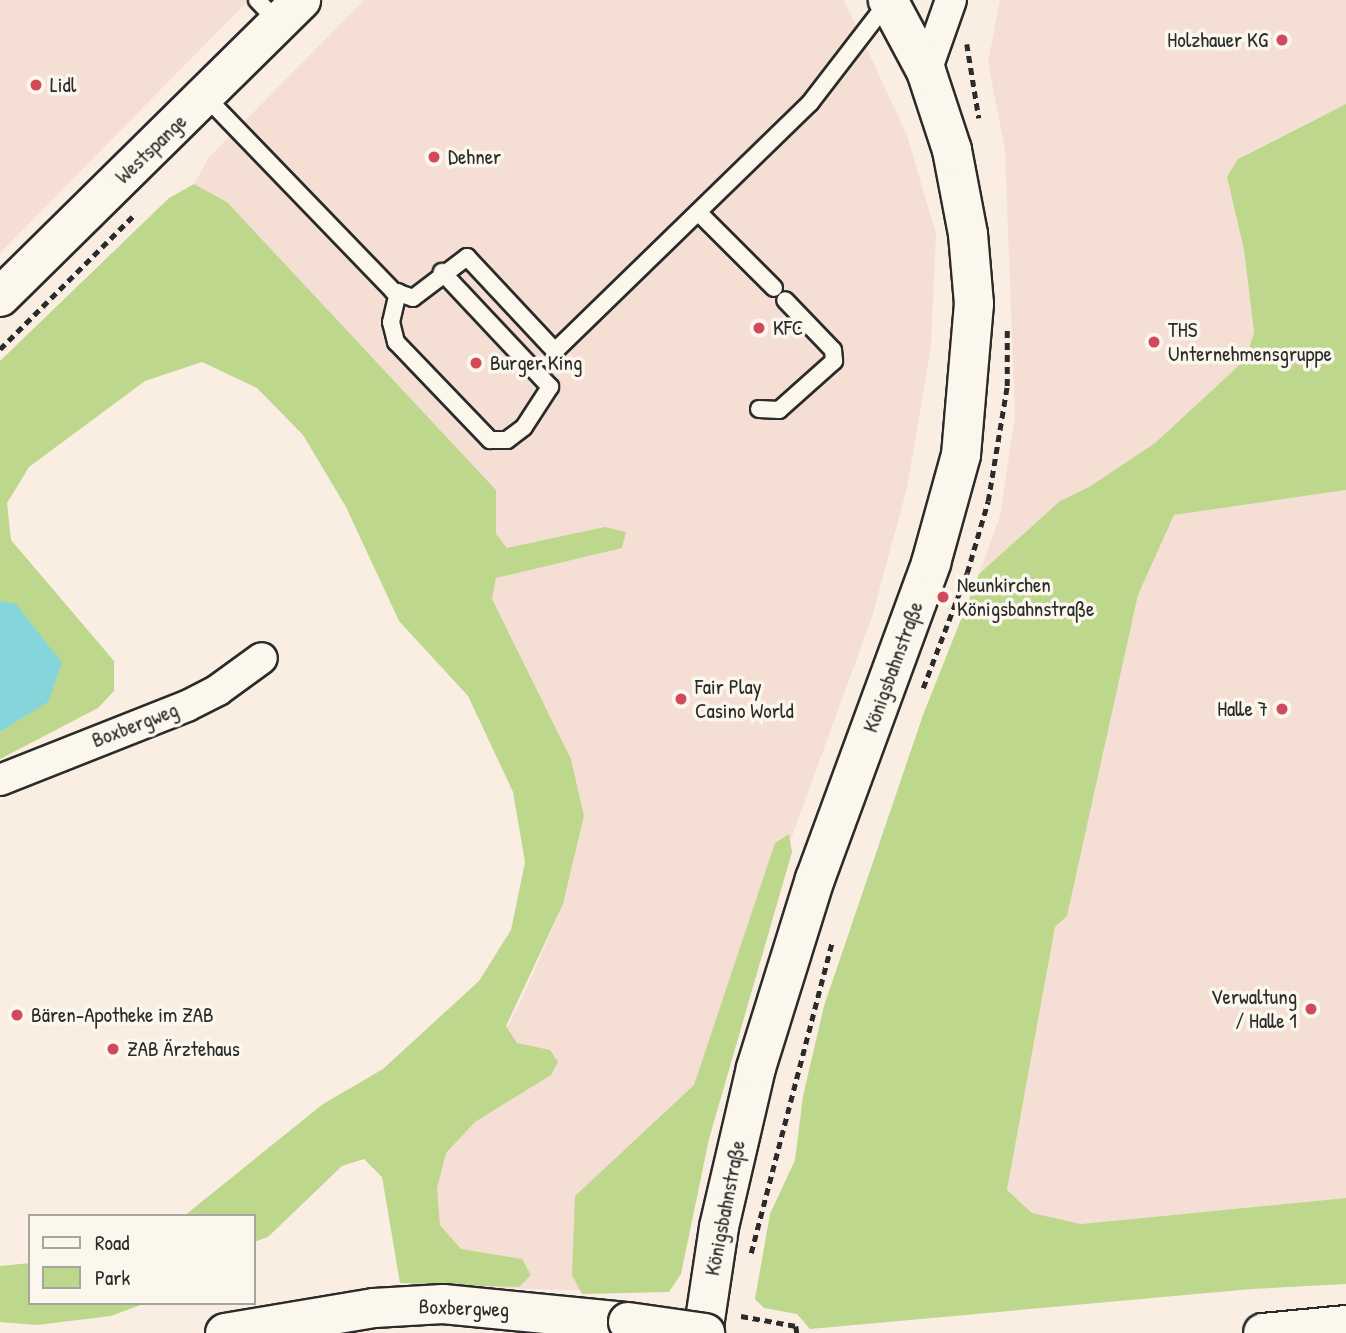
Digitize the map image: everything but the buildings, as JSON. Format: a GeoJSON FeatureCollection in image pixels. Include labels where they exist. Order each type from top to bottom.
{"type":"FeatureCollection","features":[{"type":"Feature","properties":{"kind":"street","name":"Königsbahnstraße"},"geometry":{"type":"LineString","coordinates":[[704,1333],[719,1227],[755,1068],[815,880],[932,563],[961,455],[974,304],[968,234],[952,150],[926,71],[889,0]]}},
{"type":"Feature","properties":{"kind":"street"},"geometry":{"type":"LineString","coordinates":[[926,71],[951,0]]}},
{"type":"Feature","properties":{"kind":"street","name":"Westspange"},"geometry":{"type":"LineString","coordinates":[[0,297],[205,96],[279,7]]}},
{"type":"Feature","properties":{"kind":"street","name":"Boxbergweg"},"geometry":{"type":"LineString","coordinates":[[0,780],[187,706],[218,690],[262,658]]}},
{"type":"Feature","properties":{"kind":"street","name":"Boxbergweg"},"geometry":{"type":"LineString","coordinates":[[225,1333],[374,1308],[443,1304],[628,1322],[704,1333]]}},
{"type":"Feature","properties":{"kind":"street"},"geometry":{"type":"LineString","coordinates":[[1263,1333],[1346,1325]]}},
{"type":"Feature","properties":{"kind":"lane"},"geometry":{"type":"LineString","coordinates":[[205,96],[398,292],[413,298],[442,271],[467,257],[555,351],[810,103],[889,0]]}},
{"type":"Feature","properties":{"kind":"lane"},"geometry":{"type":"LineString","coordinates":[[699,213],[774,288]]}},
{"type":"Feature","properties":{"kind":"lane"},"geometry":{"type":"LineString","coordinates":[[398,292],[391,322],[396,342],[490,440],[507,440],[524,427],[550,387],[442,271]]}},
{"type":"Feature","properties":{"kind":"lane"},"geometry":{"type":"LineString","coordinates":[[759,409],[779,411],[834,361],[833,350],[786,300]]}},
{"type":"Feature","properties":{"kind":"path"},"geometry":{"type":"LineString","coordinates":[[741,1316],[796,1326],[797,1333]]}},
{"type":"Feature","properties":{"kind":"shaded area"},"geometry":{"type":"Polygon","coordinates":[[[0,0],[249,0],[0,253],[0,0]]]}},
{"type":"Feature","properties":{"kind":"shaded area"},"geometry":{"type":"Polygon","coordinates":[[[364,0],[844,0],[907,135],[936,234],[931,346],[907,488],[872,617],[683,1135],[644,1292],[433,1286],[421,1198],[524,994],[563,904],[584,816],[571,759],[492,600],[496,490],[227,202],[194,184],[209,157],[364,0]]]}},
{"type":"Feature","properties":{"kind":"shaded area"},"geometry":{"type":"Polygon","coordinates":[[[1000,0],[1346,0],[1346,104],[1241,157],[1227,177],[1244,250],[1254,332],[1246,359],[1155,443],[1089,487],[1060,501],[979,574],[1000,516],[1015,415],[1005,151],[988,62],[1000,0]]]}},
{"type":"Feature","properties":{"kind":"shaded area"},"geometry":{"type":"Polygon","coordinates":[[[1346,490],[1346,1198],[1081,1224],[1032,1213],[1007,1190],[1055,927],[1067,916],[1138,595],[1174,515],[1346,490]]]}},
{"type":"Feature","properties":{"kind":"green space"},"geometry":{"type":"Polygon","coordinates":[[[1346,104],[1346,490],[1174,515],[1138,595],[1067,916],[1055,927],[1007,1190],[1032,1213],[1081,1224],[1346,1198],[1346,1284],[1252,1289],[810,1329],[797,1314],[764,1308],[755,1299],[770,1214],[795,1160],[803,1096],[824,1006],[923,715],[979,574],[1060,501],[1089,487],[1155,443],[1246,359],[1254,332],[1244,250],[1227,177],[1238,159],[1346,104]]]}},
{"type":"Feature","properties":{"kind":"green space"},"geometry":{"type":"Polygon","coordinates":[[[194,184],[227,202],[496,490],[496,534],[507,548],[605,527],[626,532],[622,548],[496,578],[492,599],[571,759],[584,816],[563,904],[506,1026],[517,1043],[550,1050],[558,1062],[551,1075],[475,1122],[446,1153],[437,1188],[440,1225],[461,1249],[522,1259],[531,1275],[519,1287],[400,1283],[382,1177],[364,1159],[342,1166],[268,1237],[256,1241],[256,1214],[186,1214],[323,1104],[383,1069],[479,981],[511,930],[525,862],[513,792],[468,696],[399,621],[346,507],[303,435],[257,388],[202,362],[145,381],[29,467],[7,503],[11,540],[114,661],[114,691],[98,708],[0,759],[0,732],[47,702],[16,605],[0,601],[0,361],[169,198],[194,184]]]}},
{"type":"Feature","properties":{"kind":"green space"},"geometry":{"type":"Polygon","coordinates":[[[789,834],[792,852],[709,1139],[681,1274],[669,1292],[582,1294],[572,1275],[575,1196],[694,1085],[775,843],[789,834]]]}},
{"type":"Feature","properties":{"kind":"green space"},"geometry":{"type":"Polygon","coordinates":[[[28,1263],[28,1305],[141,1305],[111,1316],[37,1325],[0,1322],[0,1266],[28,1263]]]}},
{"type":"Feature","properties":{"kind":"water"},"geometry":{"type":"Polygon","coordinates":[[[0,601],[16,604],[62,663],[48,702],[0,732],[0,601]]]}},
{"type":"Feature","properties":{"kind":"place","name":"Holzhauer KG"},"geometry":{"type":"Point","coordinates":[1282,40]}},
{"type":"Feature","properties":{"kind":"place","name":"Lidl"},"geometry":{"type":"Point","coordinates":[36,85]}},
{"type":"Feature","properties":{"kind":"place","name":"Dehner"},"geometry":{"type":"Point","coordinates":[434,157]}},
{"type":"Feature","properties":{"kind":"place","name":"KFC"},"geometry":{"type":"Point","coordinates":[759,328]}},
{"type":"Feature","properties":{"kind":"place","name":"THS Unternehmensgruppe"},"geometry":{"type":"Point","coordinates":[1154,342]}},
{"type":"Feature","properties":{"kind":"place","name":"Burger King"},"geometry":{"type":"Point","coordinates":[476,363]}},
{"type":"Feature","properties":{"kind":"place","name":"Neunkirchen Königsbahnstraße"},"geometry":{"type":"Point","coordinates":[943,597]}},
{"type":"Feature","properties":{"kind":"place","name":"Fair Play Casino World"},"geometry":{"type":"Point","coordinates":[681,699]}},
{"type":"Feature","properties":{"kind":"place","name":"Halle 7"},"geometry":{"type":"Point","coordinates":[1282,709]}},
{"type":"Feature","properties":{"kind":"place","name":"Verwaltung / Halle 1"},"geometry":{"type":"Point","coordinates":[1311,1009]}},
{"type":"Feature","properties":{"kind":"place","name":"Bären-Apotheke im ZAB"},"geometry":{"type":"Point","coordinates":[17,1015]}},
{"type":"Feature","properties":{"kind":"place","name":"ZAB Ärztehaus"},"geometry":{"type":"Point","coordinates":[113,1049]}}]}
